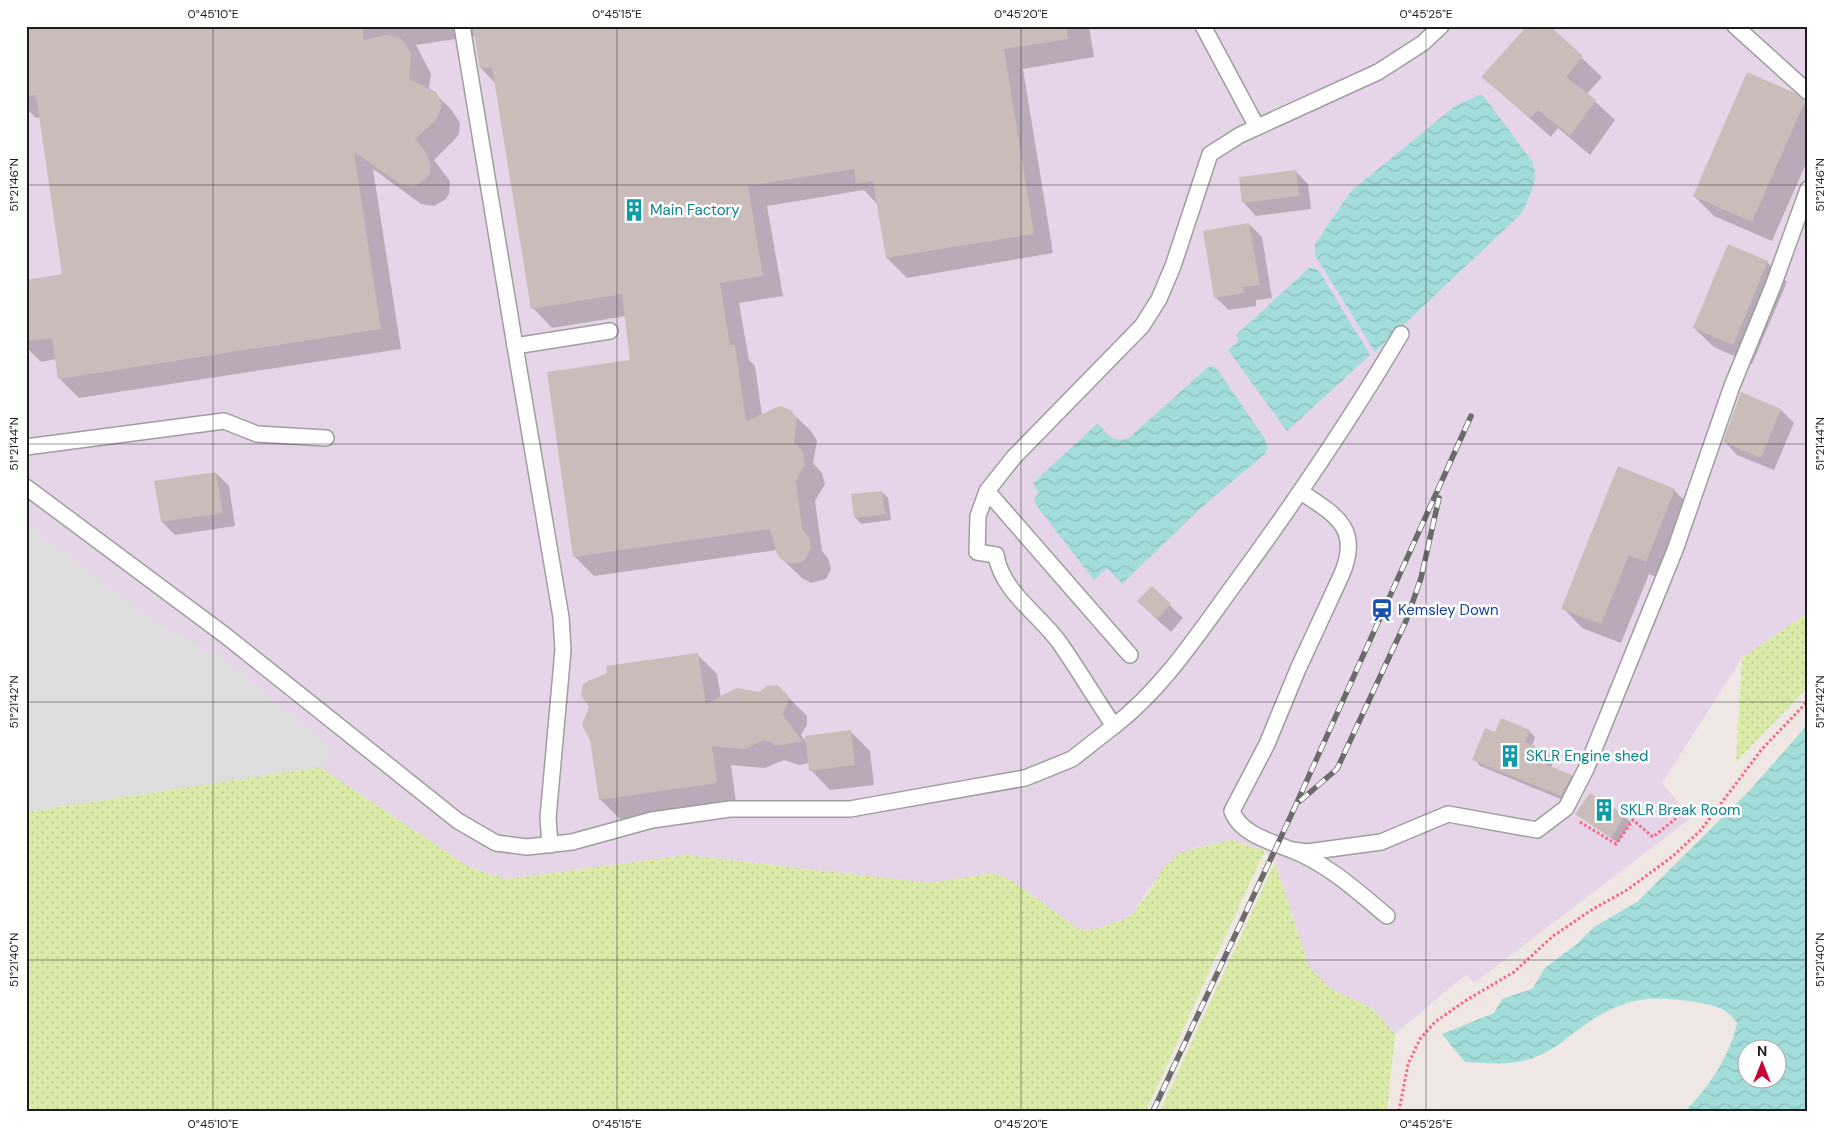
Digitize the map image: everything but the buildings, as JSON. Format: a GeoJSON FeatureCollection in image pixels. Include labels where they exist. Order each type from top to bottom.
{"type":"FeatureCollection","features":[{"type":"Feature","properties":{"kind":"lane"},"geometry":{"type":"LineString","coordinates":[[462,26],[562,633],[562,657],[548,803],[550,845]]}},
{"type":"Feature","properties":{"kind":"lane"},"geometry":{"type":"LineString","coordinates":[[1203,26],[1257,127]]}},
{"type":"Feature","properties":{"kind":"lane"},"geometry":{"type":"LineString","coordinates":[[1114,726],[1055,637],[1021,601],[1000,567],[996,555],[977,552],[978,516],[987,491],[1014,457],[1142,326],[1159,299],[1173,266],[1206,160],[1210,154],[1226,142],[1378,72],[1417,47],[1441,26]]}},
{"type":"Feature","properties":{"kind":"lane"},"geometry":{"type":"LineString","coordinates":[[1735,26],[1808,92]]}},
{"type":"Feature","properties":{"kind":"lane"},"geometry":{"type":"LineString","coordinates":[[1292,850],[1307,852],[1381,842],[1448,814],[1537,830],[1566,808],[1586,769],[1675,550],[1732,386],[1773,286],[1808,189]]}},
{"type":"Feature","properties":{"kind":"lane"},"geometry":{"type":"LineString","coordinates":[[515,346],[610,331]]}},
{"type":"Feature","properties":{"kind":"lane"},"geometry":{"type":"LineString","coordinates":[[26,487],[226,636],[458,821],[496,843],[509,846],[550,845],[572,842],[652,820],[730,809],[850,809],[1011,782],[1043,772],[1072,759],[1146,698],[1180,658],[1301,492],[1349,420],[1401,334]]}},
{"type":"Feature","properties":{"kind":"lane"},"geometry":{"type":"LineString","coordinates":[[27,444],[224,421],[257,434],[326,438]]}},
{"type":"Feature","properties":{"kind":"lane"},"geometry":{"type":"LineString","coordinates":[[987,491],[1130,655]]}},
{"type":"Feature","properties":{"kind":"lane"},"geometry":{"type":"LineString","coordinates":[[1301,492],[1340,520],[1348,541],[1346,561],[1343,573],[1298,669],[1270,739],[1232,808],[1233,815],[1249,830],[1328,868],[1387,916]]}},
{"type":"Feature","properties":{"kind":"path"},"geometry":{"type":"LineString","coordinates":[[1400,1111],[1408,1064],[1420,1039],[1435,1022],[1464,1001],[1514,972],[1553,936],[1593,909],[1627,890],[1673,856],[1701,830],[1762,749],[1808,701]]}},
{"type":"Feature","properties":{"kind":"path"},"geometry":{"type":"LineString","coordinates":[[1561,811],[1616,844],[1633,820],[1653,837],[1685,811]]}},
{"type":"Feature","properties":{"kind":"shaded area"},"geometry":{"type":"Polygon","coordinates":[[[26,26],[1808,26],[1808,613],[1742,658],[1662,783],[1691,818],[1474,983],[1467,975],[1459,980],[1395,1034],[1373,1009],[1331,989],[1309,967],[1275,862],[1265,851],[1231,840],[1191,849],[1154,882],[1134,912],[1126,919],[1095,929],[1080,930],[993,873],[929,883],[687,855],[506,879],[469,867],[320,767],[26,811],[26,26]]]}},
{"type":"Feature","properties":{"kind":"shaded area"},"geometry":{"type":"Polygon","coordinates":[[[26,524],[161,626],[221,657],[333,749],[320,767],[26,812],[26,524]]]}},
{"type":"Feature","properties":{"kind":"green space"},"geometry":{"type":"Polygon","coordinates":[[[1808,613],[1808,687],[1736,762],[1742,658],[1808,613]]]}},
{"type":"Feature","properties":{"kind":"green space"},"geometry":{"type":"Polygon","coordinates":[[[320,767],[469,867],[506,879],[687,855],[929,883],[993,873],[1010,879],[1080,930],[1095,929],[1126,919],[1148,894],[1163,868],[1181,852],[1231,840],[1265,851],[1146,1111],[26,1111],[26,812],[320,767]]]}},
{"type":"Feature","properties":{"kind":"green space"},"geometry":{"type":"Polygon","coordinates":[[[1275,862],[1309,967],[1331,989],[1373,1009],[1395,1034],[1387,1111],[1160,1111],[1275,862]]]}},
{"type":"Feature","properties":{"kind":"water"},"geometry":{"type":"Polygon","coordinates":[[[1482,94],[1532,161],[1535,174],[1530,194],[1522,213],[1375,352],[1315,255],[1315,244],[1351,191],[1455,106],[1482,94]]]}},
{"type":"Feature","properties":{"kind":"water"},"geometry":{"type":"Polygon","coordinates":[[[1309,268],[1315,268],[1319,271],[1370,355],[1287,431],[1228,350],[1239,341],[1236,335],[1309,268]]]}},
{"type":"Feature","properties":{"kind":"water"},"geometry":{"type":"Polygon","coordinates":[[[1212,366],[1217,369],[1265,439],[1268,449],[1265,454],[1203,506],[1122,584],[1107,568],[1094,580],[1036,505],[1034,498],[1039,494],[1033,483],[1098,423],[1108,435],[1115,439],[1123,440],[1129,438],[1207,368],[1212,366]]]}},
{"type":"Feature","properties":{"kind":"water"},"geometry":{"type":"Polygon","coordinates":[[[1808,724],[1808,1111],[1685,1111],[1702,1092],[1724,1059],[1737,1023],[1724,1010],[1695,1002],[1660,998],[1645,999],[1618,1006],[1590,1021],[1555,1047],[1525,1061],[1508,1063],[1465,1062],[1442,1034],[1494,1013],[1502,999],[1532,989],[1545,968],[1577,944],[1594,927],[1637,902],[1750,790],[1808,724]]]}},
{"type":"Feature","properties":{"kind":"railway"},"geometry":{"type":"LineString","coordinates":[[1153,1111],[1294,809],[1471,416]]}},
{"type":"Feature","properties":{"kind":"railway"},"geometry":{"type":"LineString","coordinates":[[1300,801],[1337,769],[1406,621],[1421,578],[1439,498]]}},
{"type":"Feature","properties":{"kind":"place","name":"Main Factory"},"geometry":{"type":"Point","coordinates":[634,210]}},
{"type":"Feature","properties":{"kind":"place","name":"Kemsley Down"},"geometry":{"type":"Point","coordinates":[1382,610]}},
{"type":"Feature","properties":{"kind":"place","name":"SKLR Engine shed"},"geometry":{"type":"Point","coordinates":[1510,756]}},
{"type":"Feature","properties":{"kind":"place","name":"SKLR Break Room"},"geometry":{"type":"Point","coordinates":[1604,810]}}]}
